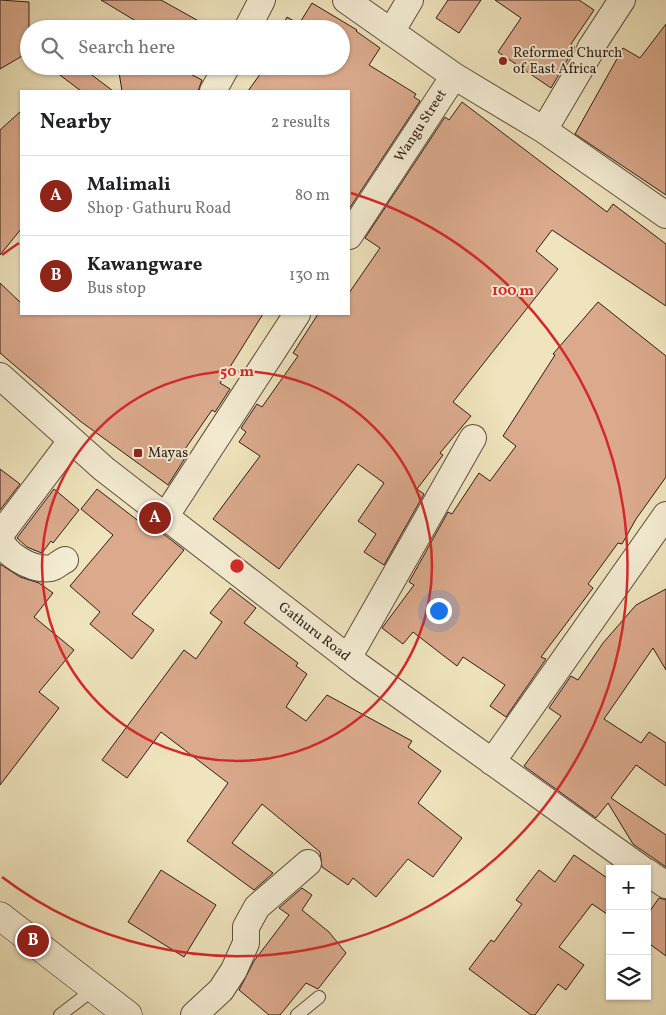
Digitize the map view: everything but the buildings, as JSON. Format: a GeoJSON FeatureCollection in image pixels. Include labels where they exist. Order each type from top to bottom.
{"type":"FeatureCollection","features":[{"type":"Feature","properties":{"kind":"main road"},"geometry":{"type":"LineString","coordinates":[[0,916],[94,989],[119,1012]]}},
{"type":"Feature","properties":{"kind":"street"},"geometry":{"type":"LineString","coordinates":[[252,20],[262,0]]}},
{"type":"Feature","properties":{"kind":"street","name":"Wangu Street"},"geometry":{"type":"LineString","coordinates":[[346,0],[454,76],[350,234]]}},
{"type":"Feature","properties":{"kind":"street"},"geometry":{"type":"LineString","coordinates":[[391,32],[410,0]]}},
{"type":"Feature","properties":{"kind":"street"},"geometry":{"type":"LineString","coordinates":[[544,130],[590,49],[622,0]]}},
{"type":"Feature","properties":{"kind":"street"},"geometry":{"type":"LineString","coordinates":[[214,90],[222,75]]}},
{"type":"Feature","properties":{"kind":"street"},"geometry":{"type":"LineString","coordinates":[[454,76],[544,130],[666,215]]}},
{"type":"Feature","properties":{"kind":"street"},"geometry":{"type":"LineString","coordinates":[[165,517],[296,315]]}},
{"type":"Feature","properties":{"kind":"street","name":"Gathuru Road"},"geometry":{"type":"LineString","coordinates":[[4,386],[104,469],[348,658],[636,865]]}},
{"type":"Feature","properties":{"kind":"street"},"geometry":{"type":"LineString","coordinates":[[348,658],[473,438]]}},
{"type":"Feature","properties":{"kind":"street"},"geometry":{"type":"LineString","coordinates":[[65,560],[53,568],[32,566],[5,549],[1,544],[0,535],[71,440]]}},
{"type":"Feature","properties":{"kind":"street"},"geometry":{"type":"LineString","coordinates":[[492,762],[666,515]]}},
{"type":"Feature","properties":{"kind":"street"},"geometry":{"type":"LineString","coordinates":[[194,1015],[221,990],[234,970],[246,943],[246,927],[257,907],[308,862]]}},
{"type":"Feature","properties":{"kind":"street"},"geometry":{"type":"LineString","coordinates":[[651,875],[666,885]]}},
{"type":"Feature","properties":{"kind":"lane"},"geometry":{"type":"LineString","coordinates":[[60,1015],[94,989]]}},
{"type":"Feature","properties":{"kind":"lane"},"geometry":{"type":"LineString","coordinates":[[297,1015],[319,998]]}},
{"type":"Feature","properties":{"kind":"place","name":"Reformed Church of East Africa"},"geometry":{"type":"Point","coordinates":[503,61]}},
{"type":"Feature","properties":{"kind":"place","name":"Mayas"},"geometry":{"type":"Point","coordinates":[138,453]}},
{"type":"Feature","properties":{"kind":"place","name":"Malimali"},"geometry":{"type":"Point","coordinates":[155,518]}},
{"type":"Feature","properties":{"kind":"place","name":"Kawangware"},"geometry":{"type":"Point","coordinates":[33,941]}}]}
